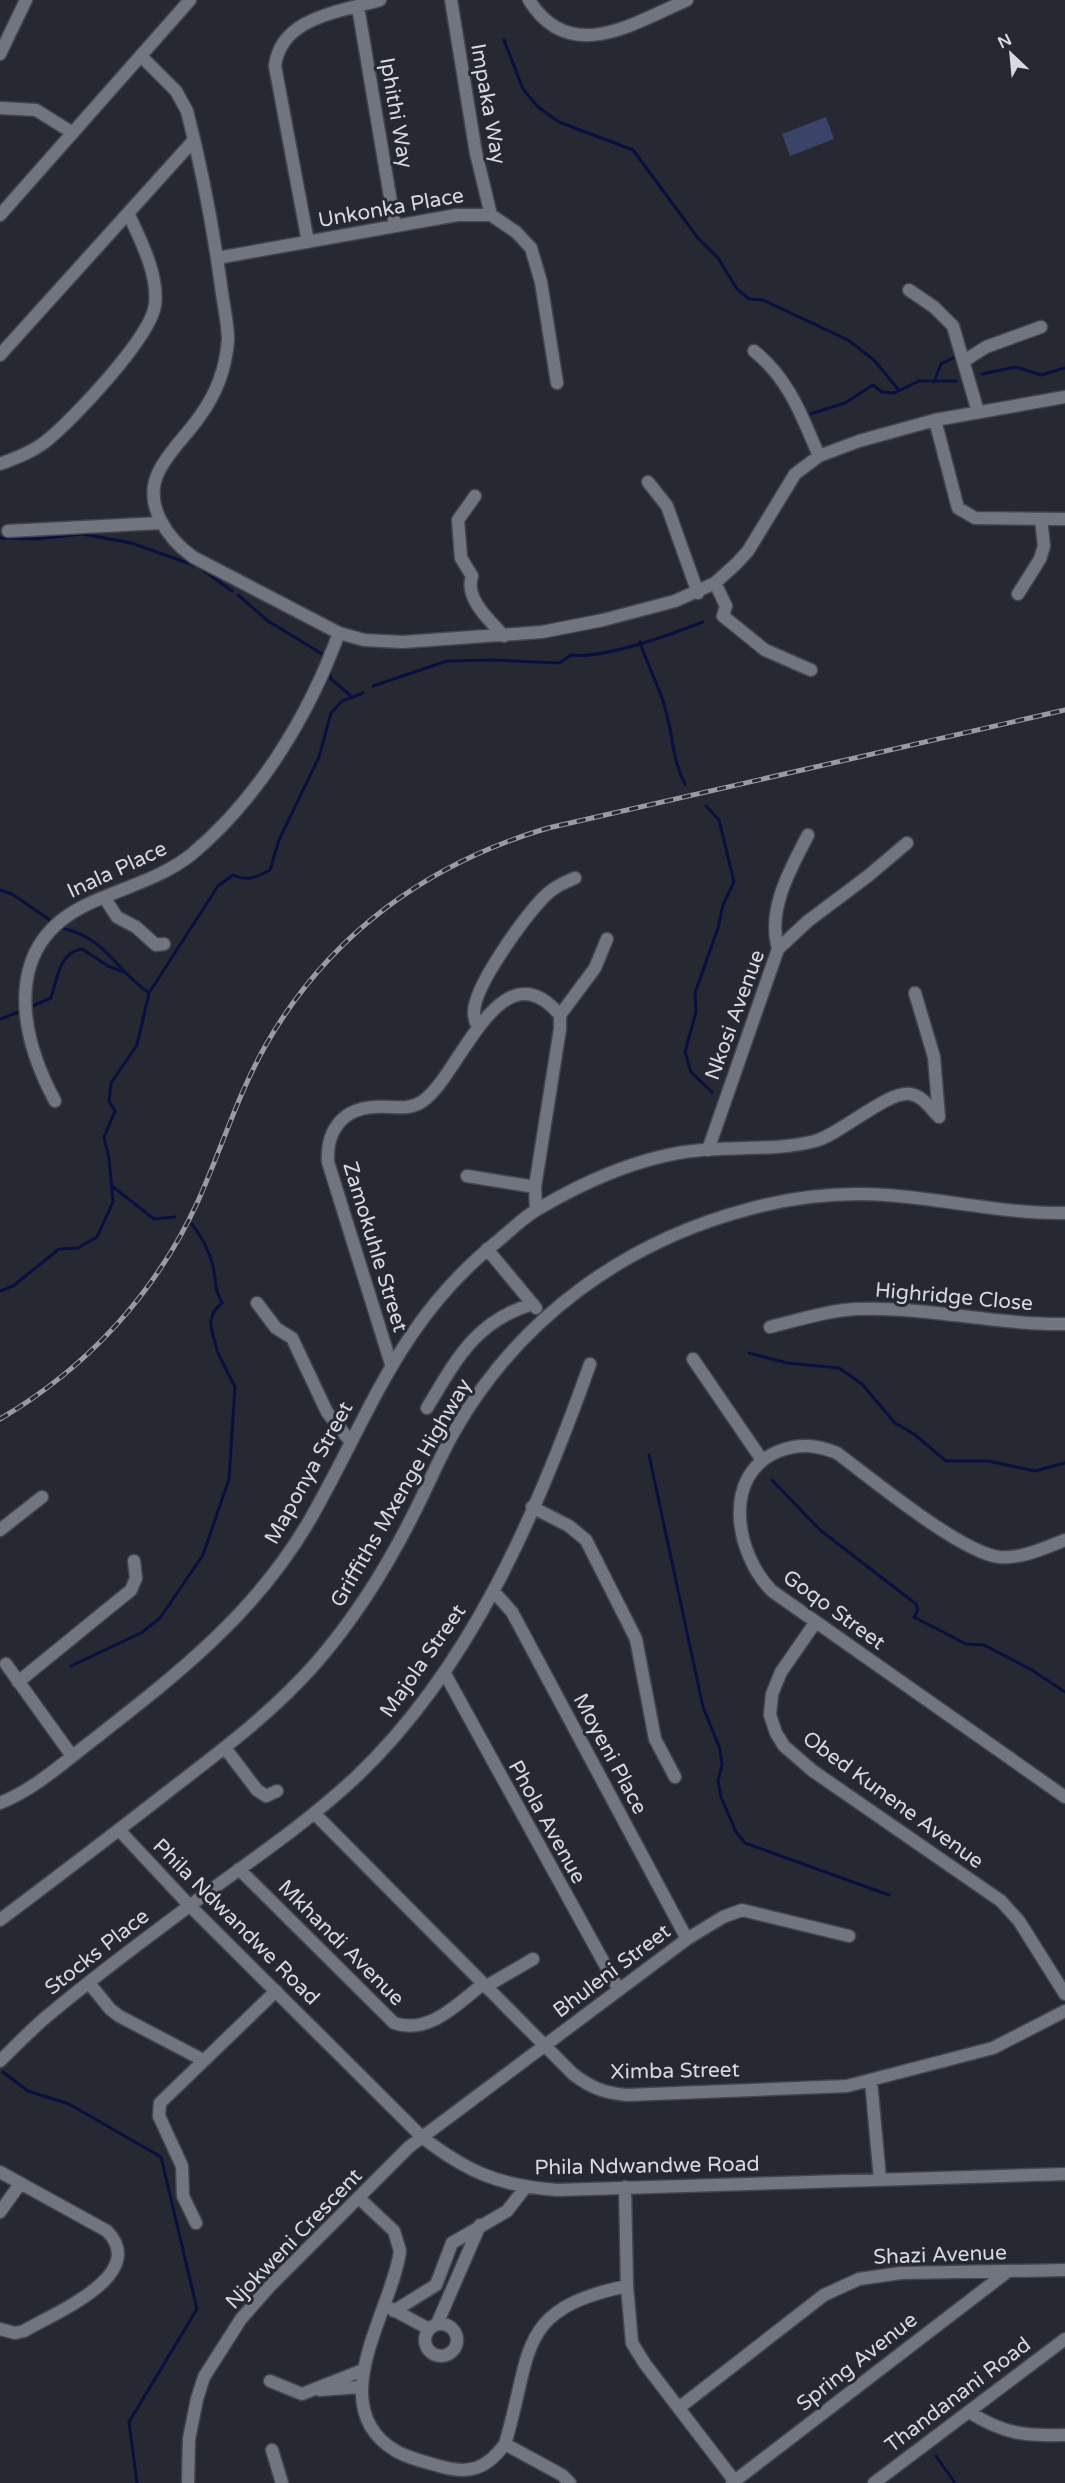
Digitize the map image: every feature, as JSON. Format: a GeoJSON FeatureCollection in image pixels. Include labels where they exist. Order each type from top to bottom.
{"type":"FeatureCollection","features":[{"type":"Feature","properties":{"kind":"street"},"geometry":{"type":"LineString","coordinates":[[0,54],[26,0]]}},
{"type":"Feature","properties":{"kind":"street"},"geometry":{"type":"LineString","coordinates":[[0,215],[190,0]]}},
{"type":"Feature","properties":{"kind":"street"},"geometry":{"type":"LineString","coordinates":[[308,242],[274,66],[277,50],[295,28],[380,0]]}},
{"type":"Feature","properties":{"kind":"street","name":"Impaka Way"},"geometry":{"type":"LineString","coordinates":[[451,0],[476,153],[491,214]]}},
{"type":"Feature","properties":{"kind":"street"},"geometry":{"type":"LineString","coordinates":[[529,0],[548,23],[579,36],[614,31],[687,0]]}},
{"type":"Feature","properties":{"kind":"street","name":"Iphithi Way"},"geometry":{"type":"LineString","coordinates":[[358,7],[395,226]]}},
{"type":"Feature","properties":{"kind":"street"},"geometry":{"type":"LineString","coordinates":[[141,56],[176,91],[187,111],[217,258],[228,339],[220,381],[206,407],[157,473],[156,503],[160,523],[175,544],[198,560],[339,633],[364,640],[403,642],[543,632],[603,620],[698,593],[715,583],[748,551],[795,474],[819,456],[935,420],[1065,397]]}},
{"type":"Feature","properties":{"kind":"street"},"geometry":{"type":"LineString","coordinates":[[0,108],[36,110],[73,133]]}},
{"type":"Feature","properties":{"kind":"street"},"geometry":{"type":"LineString","coordinates":[[0,355],[194,140]]}},
{"type":"Feature","properties":{"kind":"street"},"geometry":{"type":"LineString","coordinates":[[0,464],[36,448],[52,435],[129,354],[148,325],[155,306],[154,289],[146,257],[128,213]]}},
{"type":"Feature","properties":{"kind":"street","name":"Unkonka Place"},"geometry":{"type":"LineString","coordinates":[[217,258],[395,226],[476,213],[491,214],[525,241],[536,259],[557,382]]}},
{"type":"Feature","properties":{"kind":"street"},"geometry":{"type":"LineString","coordinates":[[913,293],[950,322],[978,412]]}},
{"type":"Feature","properties":{"kind":"street"},"geometry":{"type":"LineString","coordinates":[[964,361],[986,347],[1041,327]]}},
{"type":"Feature","properties":{"kind":"street"},"geometry":{"type":"LineString","coordinates":[[754,351],[774,367],[788,387],[819,456]]}},
{"type":"Feature","properties":{"kind":"street"},"geometry":{"type":"LineString","coordinates":[[935,420],[958,508],[975,518],[1065,519]]}},
{"type":"Feature","properties":{"kind":"street"},"geometry":{"type":"LineString","coordinates":[[648,482],[667,506],[698,593]]}},
{"type":"Feature","properties":{"kind":"street"},"geometry":{"type":"LineString","coordinates":[[475,496],[458,520],[461,558],[472,576],[469,584],[472,595],[487,618],[504,636]]}},
{"type":"Feature","properties":{"kind":"street"},"geometry":{"type":"LineString","coordinates":[[1018,594],[1040,559],[1044,546],[1041,519]]}},
{"type":"Feature","properties":{"kind":"street"},"geometry":{"type":"LineString","coordinates":[[8,531],[160,523]]}},
{"type":"Feature","properties":{"kind":"street"},"geometry":{"type":"LineString","coordinates":[[715,583],[726,606],[723,616],[765,650],[811,670]]}},
{"type":"Feature","properties":{"kind":"street","name":"Inala Place"},"geometry":{"type":"LineString","coordinates":[[55,1101],[34,1054],[24,998],[30,963],[43,936],[68,914],[182,861],[232,814],[272,764],[325,672],[339,633]]}},
{"type":"Feature","properties":{"kind":"street"},"geometry":{"type":"LineString","coordinates":[[778,949],[774,929],[776,910],[786,879],[808,835]]}},
{"type":"Feature","properties":{"kind":"street","name":"Nkosi Avenue"},"geometry":{"type":"LineString","coordinates":[[708,1150],[778,949],[808,921],[907,843]]}},
{"type":"Feature","properties":{"kind":"street"},"geometry":{"type":"LineString","coordinates":[[478,1027],[474,1014],[476,1000],[501,953],[542,898],[562,883],[575,878]]}},
{"type":"Feature","properties":{"kind":"street"},"geometry":{"type":"LineString","coordinates":[[104,897],[117,917],[136,927],[156,945],[164,944]]}},
{"type":"Feature","properties":{"kind":"street"},"geometry":{"type":"LineString","coordinates":[[536,1210],[535,1187],[560,1029],[560,1015],[595,968],[607,939]]}},
{"type":"Feature","properties":{"kind":"street","name":"Maponya Street"},"geometry":{"type":"LineString","coordinates":[[0,1803],[23,1793],[72,1756],[180,1672],[225,1632],[295,1544],[391,1364],[429,1308],[458,1275],[536,1210],[601,1177],[633,1165],[684,1152],[816,1141],[901,1095],[917,1097],[939,1117],[934,1057],[915,993]]}},
{"type":"Feature","properties":{"kind":"street","name":"Zamokuhle Street"},"geometry":{"type":"LineString","coordinates":[[391,1364],[328,1162],[328,1142],[334,1128],[345,1115],[374,1107],[399,1109],[423,1101],[438,1086],[478,1027],[495,1007],[510,996],[519,994],[543,1000],[560,1015]]}},
{"type":"Feature","properties":{"kind":"street"},"geometry":{"type":"LineString","coordinates":[[466,1176],[535,1187]]}},
{"type":"Feature","properties":{"kind":"street","name":"Griffiths Mxenge Highway"},"geometry":{"type":"LineString","coordinates":[[0,1920],[225,1748],[279,1703],[358,1611],[397,1547],[465,1413],[497,1368],[544,1317],[595,1276],[646,1247],[715,1219],[786,1200],[885,1195],[1024,1212],[1065,1213]]}},
{"type":"Feature","properties":{"kind":"street"},"geometry":{"type":"LineString","coordinates":[[487,1250],[544,1317]]}},
{"type":"Feature","properties":{"kind":"street"},"geometry":{"type":"LineString","coordinates":[[257,1303],[276,1328],[292,1338],[327,1412],[350,1441]]}},
{"type":"Feature","properties":{"kind":"street"},"geometry":{"type":"LineString","coordinates":[[428,1408],[451,1368],[480,1331],[504,1315],[533,1304]]}},
{"type":"Feature","properties":{"kind":"street","name":"Highridge Close"},"geometry":{"type":"LineString","coordinates":[[770,1327],[818,1315],[856,1309],[909,1310],[981,1320],[1065,1324]]}},
{"type":"Feature","properties":{"kind":"street"},"geometry":{"type":"LineString","coordinates":[[693,1359],[762,1460],[788,1448],[802,1445],[826,1449],[837,1454],[951,1536],[989,1554],[1013,1556],[1030,1553],[1065,1540]]}},
{"type":"Feature","properties":{"kind":"street","name":"Majola Street"},"geometry":{"type":"LineString","coordinates":[[190,1906],[314,1813],[378,1754],[444,1672],[494,1592],[566,1434],[590,1364]]}},
{"type":"Feature","properties":{"kind":"street","name":"Goqo Street"},"geometry":{"type":"LineString","coordinates":[[762,1460],[746,1484],[741,1499],[740,1532],[744,1546],[760,1579],[786,1604],[1065,1797]]}},
{"type":"Feature","properties":{"kind":"street"},"geometry":{"type":"LineString","coordinates":[[0,1530],[42,1497]]}},
{"type":"Feature","properties":{"kind":"street"},"geometry":{"type":"LineString","coordinates":[[532,1507],[568,1526],[586,1540],[636,1639],[655,1739],[675,1777]]}},
{"type":"Feature","properties":{"kind":"street"},"geometry":{"type":"LineString","coordinates":[[18,1682],[131,1590],[136,1578],[134,1561]]}},
{"type":"Feature","properties":{"kind":"street","name":"Moyeni Place"},"geometry":{"type":"LineString","coordinates":[[494,1592],[512,1612],[687,1940]]}},
{"type":"Feature","properties":{"kind":"street","name":"Obed Kunene Avenue"},"geometry":{"type":"LineString","coordinates":[[816,1623],[781,1672],[772,1694],[770,1715],[776,1733],[784,1746],[813,1771],[1001,1901],[1020,1921],[1065,1994]]}},
{"type":"Feature","properties":{"kind":"street"},"geometry":{"type":"LineString","coordinates":[[6,1664],[72,1756]]}},
{"type":"Feature","properties":{"kind":"street","name":"Phola Avenue"},"geometry":{"type":"LineString","coordinates":[[444,1672],[619,1990]]}},
{"type":"Feature","properties":{"kind":"street"},"geometry":{"type":"LineString","coordinates":[[225,1748],[257,1790],[266,1796],[277,1791]]}},
{"type":"Feature","properties":{"kind":"street","name":"Ximba Street"},"geometry":{"type":"LineString","coordinates":[[314,1813],[544,2045],[588,2086],[614,2094],[847,2086],[1006,2044],[1065,2011]]}},
{"type":"Feature","properties":{"kind":"street","name":"Phila Ndwandwe Road"},"geometry":{"type":"LineString","coordinates":[[119,1830],[190,1906],[422,2137],[454,2160],[482,2176],[525,2188],[1065,2174]]}},
{"type":"Feature","properties":{"kind":"street","name":"Mkhandi Avenue"},"geometry":{"type":"LineString","coordinates":[[239,1869],[394,2023],[406,2027],[428,2023],[484,1985],[533,1959]]}},
{"type":"Feature","properties":{"kind":"street","name":"Stocks Place"},"geometry":{"type":"LineString","coordinates":[[0,2061],[30,2032],[89,1983],[190,1906]]}},
{"type":"Feature","properties":{"kind":"street","name":"Bhuleni Street"},"geometry":{"type":"LineString","coordinates":[[422,2137],[687,1940],[723,1917],[742,1910],[750,1910],[849,1936]]}},
{"type":"Feature","properties":{"kind":"street"},"geometry":{"type":"LineString","coordinates":[[89,1983],[104,2003],[119,2016],[203,2060]]}},
{"type":"Feature","properties":{"kind":"street"},"geometry":{"type":"LineString","coordinates":[[196,2223],[183,2196],[182,2166],[159,2116],[160,2103],[276,1991]]}},
{"type":"Feature","properties":{"kind":"street"},"geometry":{"type":"LineString","coordinates":[[871,2081],[880,2179]]}},
{"type":"Feature","properties":{"kind":"street","name":"Njokweni Crescent"},"geometry":{"type":"LineString","coordinates":[[188,2483],[189,2439],[204,2377],[241,2319],[270,2286],[422,2137]]}},
{"type":"Feature","properties":{"kind":"street"},"geometry":{"type":"LineString","coordinates":[[0,2172],[107,2230],[116,2242],[117,2259],[110,2277],[90,2292],[24,2331],[6,2333],[0,2329]]}},
{"type":"Feature","properties":{"kind":"street"},"geometry":{"type":"LineString","coordinates":[[0,2212],[20,2184]]}},
{"type":"Feature","properties":{"kind":"street"},"geometry":{"type":"LineString","coordinates":[[625,2187],[627,2286],[632,2343],[645,2364],[680,2407],[734,2482]]}},
{"type":"Feature","properties":{"kind":"street"},"geometry":{"type":"LineString","coordinates":[[390,2308],[436,2285],[452,2243],[507,2211],[525,2188]]}},
{"type":"Feature","properties":{"kind":"street"},"geometry":{"type":"LineString","coordinates":[[360,2199],[387,2223],[399,2241],[399,2261],[390,2308],[363,2370],[360,2387],[361,2403],[366,2416],[384,2443],[397,2452],[456,2470],[478,2469],[496,2456],[505,2444],[528,2351],[545,2322],[573,2301],[592,2293],[627,2286]]}},
{"type":"Feature","properties":{"kind":"street"},"geometry":{"type":"LineString","coordinates":[[390,2308],[433,2327],[480,2225]]}},
{"type":"Feature","properties":{"kind":"street","name":"Shazi Avenue"},"geometry":{"type":"LineString","coordinates":[[680,2407],[824,2295],[840,2286],[883,2274],[1065,2270]]}},
{"type":"Feature","properties":{"kind":"street","name":"Spring Avenue"},"geometry":{"type":"LineString","coordinates":[[734,2482],[1006,2272]]}},
{"type":"Feature","properties":{"kind":"street","name":"Thandanani Road"},"geometry":{"type":"LineString","coordinates":[[874,2483],[1063,2342]]}},
{"type":"Feature","properties":{"kind":"street"},"geometry":{"type":"LineString","coordinates":[[270,2381],[302,2394],[363,2370]]}},
{"type":"Feature","properties":{"kind":"street"},"geometry":{"type":"LineString","coordinates":[[308,2391],[360,2387]]}},
{"type":"Feature","properties":{"kind":"street"},"geometry":{"type":"LineString","coordinates":[[969,2412],[1003,2431],[1034,2436],[1065,2435]]}},
{"type":"Feature","properties":{"kind":"street"},"geometry":{"type":"LineString","coordinates":[[505,2444],[566,2479]]}},
{"type":"Feature","properties":{"kind":"street"},"geometry":{"type":"LineString","coordinates":[[272,2450],[281,2481]]}},
{"type":"Feature","properties":{"kind":"street"},"geometry":{"type":"LineString","coordinates":[[452,2483],[456,2470]]}},
{"type":"Feature","properties":{"kind":"shaded area"},"geometry":{"type":"Polygon","coordinates":[[[826,117],[834,139],[790,156],[782,134],[826,117]]]}},
{"type":"Feature","properties":{"kind":"waterway"},"geometry":{"type":"LineString","coordinates":[[504,40],[523,89],[538,107],[559,122],[633,150],[698,238],[718,258],[737,289],[749,299],[763,300],[848,340],[874,360],[898,389]]}},
{"type":"Feature","properties":{"kind":"waterway"},"geometry":{"type":"LineString","coordinates":[[934,382],[941,364],[957,356]]}},
{"type":"Feature","properties":{"kind":"waterway"},"geometry":{"type":"LineString","coordinates":[[982,374],[1016,367],[1041,375],[1065,368]]}},
{"type":"Feature","properties":{"kind":"waterway"},"geometry":{"type":"LineString","coordinates":[[810,414],[845,403],[873,385],[882,392],[894,393],[919,381],[956,381]]}},
{"type":"Feature","properties":{"kind":"waterway"},"geometry":{"type":"LineString","coordinates":[[0,538],[36,539],[82,534],[131,543],[199,567],[232,591]]}},
{"type":"Feature","properties":{"kind":"waterway"},"geometry":{"type":"LineString","coordinates":[[238,595],[268,621],[327,657]]}},
{"type":"Feature","properties":{"kind":"waterway"},"geometry":{"type":"LineString","coordinates":[[373,686],[447,661],[492,660],[559,663],[571,655],[619,649],[656,639],[703,622]]}},
{"type":"Feature","properties":{"kind":"waterway"},"geometry":{"type":"LineString","coordinates":[[640,642],[668,717],[675,756],[685,784]]}},
{"type":"Feature","properties":{"kind":"waterway"},"geometry":{"type":"LineString","coordinates":[[329,669],[331,679],[350,695]]}},
{"type":"Feature","properties":{"kind":"waterway"},"geometry":{"type":"LineString","coordinates":[[0,1291],[13,1286],[59,1249],[78,1248],[97,1237],[113,1202],[109,1158],[104,1137],[115,1111],[109,1101],[111,1083],[137,1045],[149,993],[218,886],[233,875],[256,877],[270,870],[279,840],[319,757],[331,713],[342,701],[363,693]]}},
{"type":"Feature","properties":{"kind":"waterway"},"geometry":{"type":"LineString","coordinates":[[706,806],[719,820],[734,882],[723,905],[718,928],[695,993],[696,1012],[685,1052],[691,1072],[712,1092]]}},
{"type":"Feature","properties":{"kind":"waterway"},"geometry":{"type":"LineString","coordinates":[[0,890],[12,894],[53,922]]}},
{"type":"Feature","properties":{"kind":"waterway"},"geometry":{"type":"LineString","coordinates":[[62,928],[90,939],[149,993]]}},
{"type":"Feature","properties":{"kind":"waterway"},"geometry":{"type":"LineString","coordinates":[[30,1007],[51,998],[60,968],[68,955],[74,951],[82,949],[108,966],[124,972]]}},
{"type":"Feature","properties":{"kind":"waterway"},"geometry":{"type":"LineString","coordinates":[[0,1019],[24,1010]]}},
{"type":"Feature","properties":{"kind":"waterway"},"geometry":{"type":"LineString","coordinates":[[113,1187],[154,1219],[175,1217]]}},
{"type":"Feature","properties":{"kind":"waterway"},"geometry":{"type":"LineString","coordinates":[[192,1224],[209,1253],[222,1303],[216,1308],[211,1319],[217,1350]]}},
{"type":"Feature","properties":{"kind":"waterway"},"geometry":{"type":"LineString","coordinates":[[71,1666],[141,1633],[160,1618],[203,1555],[229,1479],[235,1387],[218,1353]]}},
{"type":"Feature","properties":{"kind":"waterway"},"geometry":{"type":"LineString","coordinates":[[749,1353],[787,1363],[839,1368],[862,1384],[895,1423],[914,1434],[946,1461],[988,1461],[1035,1471],[1065,1463]]}},
{"type":"Feature","properties":{"kind":"waterway"},"geometry":{"type":"LineString","coordinates":[[649,1455],[703,1707],[720,1749],[722,1765],[718,1781],[721,1797],[736,1832],[745,1843],[889,1895]]}},
{"type":"Feature","properties":{"kind":"waterway"},"geometry":{"type":"LineString","coordinates":[[772,1480],[820,1530],[916,1604],[918,1610],[914,1617],[966,1644],[984,1645],[1032,1670],[1065,1692]]}},
{"type":"Feature","properties":{"kind":"waterway"},"geometry":{"type":"LineString","coordinates":[[3,2072],[28,2091],[69,2104],[161,2157],[197,2309],[129,2422],[137,2483]]}},
{"type":"Feature","properties":{"kind":"waterway"},"geometry":{"type":"LineString","coordinates":[[936,2456],[955,2483]]}},
{"type":"Feature","properties":{"kind":"railway"},"geometry":{"type":"LineString","coordinates":[[0,1419],[32,1399],[90,1352],[140,1297],[162,1267],[181,1235],[207,1181],[247,1081],[267,1043],[292,1004],[321,968],[352,936],[386,908],[423,883],[462,861],[548,828],[1065,710]]}}]}
